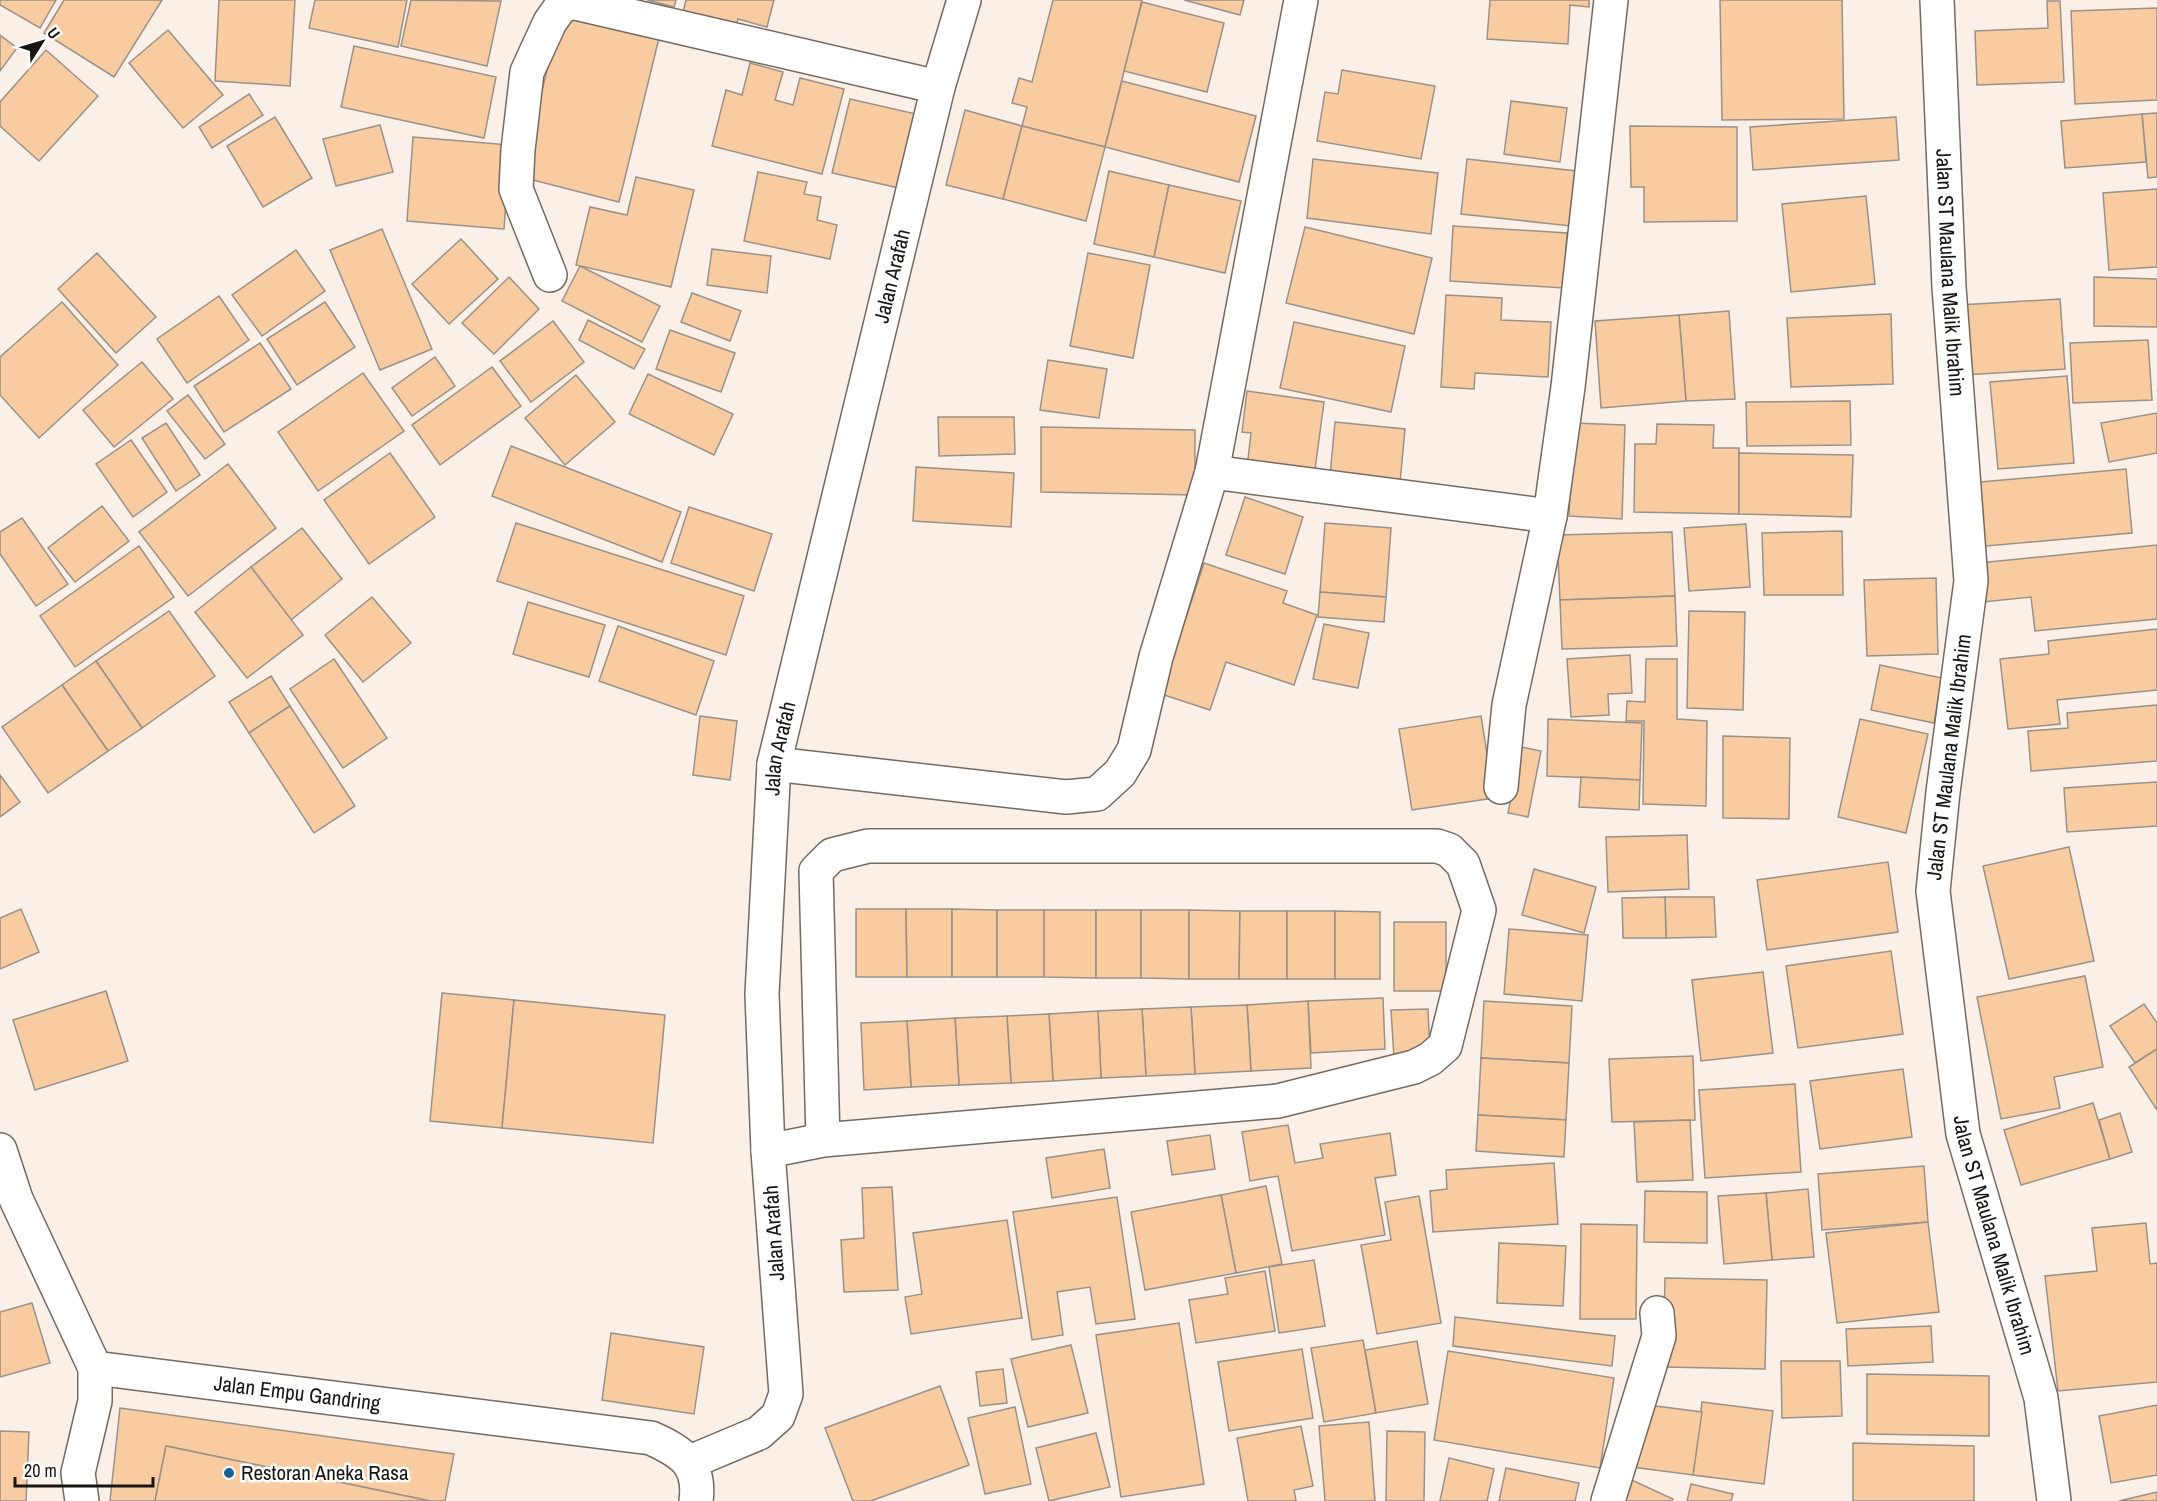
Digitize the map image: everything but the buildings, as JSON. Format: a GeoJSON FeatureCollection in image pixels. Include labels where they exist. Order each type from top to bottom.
{"type":"FeatureCollection","features":[{"type":"Feature","properties":{"kind":"street","name":"Jalan Arafah"},"geometry":{"type":"LineString","coordinates":[[690,1462],[759,1433],[778,1416],[786,1394],[768,1151],[762,994],[774,764],[938,87],[964,0]]}},
{"type":"Feature","properties":{"kind":"street"},"geometry":{"type":"LineString","coordinates":[[774,764],[1066,797],[1097,794],[1120,773],[1134,750],[1156,657],[1212,472],[1301,0]]}},
{"type":"Feature","properties":{"kind":"street"},"geometry":{"type":"LineString","coordinates":[[1502,787],[1509,705],[1550,516],[1568,387],[1611,0]]}},
{"type":"Feature","properties":{"kind":"street","name":"Jalan ST Maulana Malik Ibrahim"},"geometry":{"type":"LineString","coordinates":[[1937,0],[1949,287],[1971,582],[1943,792],[1933,891],[1963,1134],[2041,1398],[2054,1501]]}},
{"type":"Feature","properties":{"kind":"street"},"geometry":{"type":"LineString","coordinates":[[550,275],[516,189],[527,72],[550,22],[560,8],[567,4],[575,3],[938,87]]}},
{"type":"Feature","properties":{"kind":"street"},"geometry":{"type":"LineString","coordinates":[[1212,472],[1550,516]]}},
{"type":"Feature","properties":{"kind":"street"},"geometry":{"type":"LineString","coordinates":[[768,1151],[823,1140],[1278,1101],[1414,1067],[1430,1059],[1445,1046],[1479,910],[1463,864],[1449,849],[1437,846],[868,846],[832,855],[816,871],[823,1140]]}},
{"type":"Feature","properties":{"kind":"street"},"geometry":{"type":"LineString","coordinates":[[0,1150],[16,1199],[95,1368],[94,1401],[78,1473],[82,1501]]}},
{"type":"Feature","properties":{"kind":"street"},"geometry":{"type":"LineString","coordinates":[[1608,1501],[1659,1336],[1657,1313]]}},
{"type":"Feature","properties":{"kind":"street","name":"Jalan Empu Gandring"},"geometry":{"type":"LineString","coordinates":[[95,1368],[651,1438],[672,1447],[690,1462]]}},
{"type":"Feature","properties":{"kind":"street"},"geometry":{"type":"LineString","coordinates":[[690,1462],[697,1491],[696,1501]]}},
{"type":"Feature","properties":{"kind":"place","name":"Restoran Aneka Rasa"},"geometry":{"type":"Point","coordinates":[229,1473]}}]}
